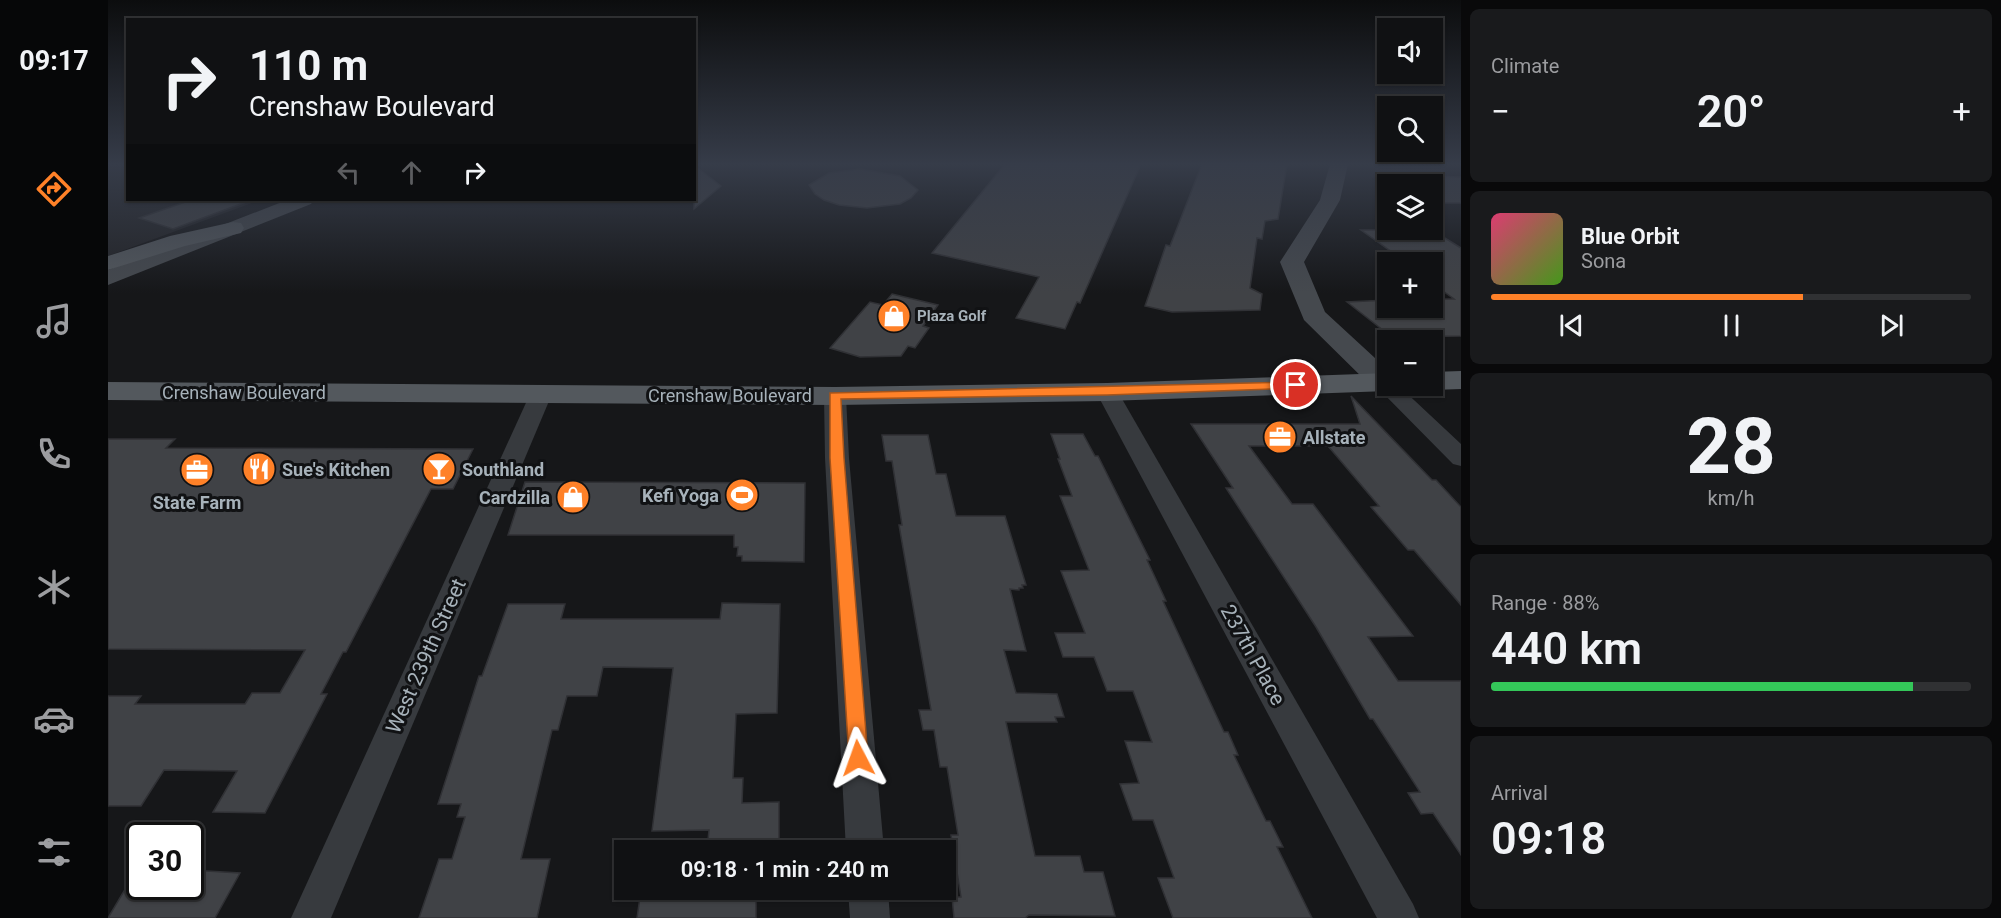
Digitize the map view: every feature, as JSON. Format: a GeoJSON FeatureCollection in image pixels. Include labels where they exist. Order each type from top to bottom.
{"type":"FeatureCollection","features":[{"type":"Feature","properties":{"kind":"main road"},"geometry":{"type":"LineString","coordinates":[[108,263],[177,241],[233,228]]}},
{"type":"Feature","properties":{"kind":"main road"},"geometry":{"type":"LineString","coordinates":[[1443,381],[1461,380]]}},
{"type":"Feature","properties":{"kind":"main road","name":"Crenshaw Boulevard"},"geometry":{"type":"LineString","coordinates":[[108,391],[835,396],[1107,392],[1377,382]]}},
{"type":"Feature","properties":{"kind":"street"},"geometry":{"type":"LineString","coordinates":[[108,278],[287,207]]}},
{"type":"Feature","properties":{"kind":"street"},"geometry":{"type":"LineString","coordinates":[[1326,207],[1292,262],[1313,315],[1377,375]]}},
{"type":"Feature","properties":{"kind":"street","name":"237th Place"},"geometry":{"type":"LineString","coordinates":[[1107,392],[1399,918]]}},
{"type":"Feature","properties":{"kind":"street","name":"West 239th Street"},"geometry":{"type":"LineString","coordinates":[[311,918],[541,394]]}},
{"type":"Feature","properties":{"kind":"street"},"geometry":{"type":"LineString","coordinates":[[835,396],[837,458],[864,840]]}},
{"type":"Feature","properties":{"kind":"street"},"geometry":{"type":"LineString","coordinates":[[1399,396],[1461,458]]}},
{"type":"Feature","properties":{"kind":"street"},"geometry":{"type":"LineString","coordinates":[[869,900],[870,918]]}},
{"type":"Feature","properties":{"kind":"shaded area"},"geometry":{"type":"Polygon","coordinates":[[[108,207],[241,207],[108,256],[108,207]]]}},
{"type":"Feature","properties":{"kind":"building"},"geometry":{"type":"Polygon","coordinates":[[[171,207],[233,207],[173,229],[139,218],[171,207]]]}},
{"type":"Feature","properties":{"kind":"building"},"geometry":{"type":"Polygon","coordinates":[[[970,207],[1122,207],[1080,303],[1077,302],[1065,329],[1016,318],[1039,277],[932,253],[970,207]]]}},
{"type":"Feature","properties":{"kind":"building"},"geometry":{"type":"Polygon","coordinates":[[[1185,207],[1280,207],[1278,219],[1265,221],[1262,239],[1257,238],[1250,288],[1262,294],[1260,310],[1172,312],[1145,306],[1166,245],[1170,246],[1185,207]]]}},
{"type":"Feature","properties":{"kind":"building"},"geometry":{"type":"Polygon","coordinates":[[[1361,230],[1377,230],[1377,240],[1443,240],[1443,237],[1461,248],[1461,336],[1443,336],[1443,330],[1383,330],[1347,302],[1377,301],[1377,318],[1443,318],[1443,299],[1454,299],[1443,291],[1443,252],[1392,252],[1361,230]]]}},
{"type":"Feature","properties":{"kind":"building","name":"Plaza Golf"},"geometry":{"type":"Polygon","coordinates":[[[892,294],[938,305],[923,326],[929,328],[915,348],[908,346],[901,356],[860,357],[830,348],[870,302],[883,305],[892,294]]]}},
{"type":"Feature","properties":{"kind":"building"},"geometry":{"type":"Polygon","coordinates":[[[1351,396],[1461,507],[1461,605],[1414,550],[1408,550],[1371,507],[1379,506],[1328,446],[1249,446],[1292,504],[1313,504],[1413,636],[1368,637],[1398,681],[1461,681],[1461,855],[1433,813],[1421,814],[1408,793],[1420,792],[1373,719],[1370,719],[1316,627],[1226,488],[1233,488],[1191,424],[1360,424],[1351,396]]]}},
{"type":"Feature","properties":{"kind":"building"},"geometry":{"type":"Polygon","coordinates":[[[1051,434],[1083,434],[1095,456],[1098,456],[1150,560],[1147,560],[1166,601],[1163,601],[1224,732],[1228,732],[1238,755],[1234,755],[1266,821],[1270,821],[1283,847],[1277,847],[1312,918],[1173,918],[1158,878],[1174,878],[1153,820],[1133,820],[1120,784],[1139,783],[1125,741],[1152,742],[1133,691],[1107,691],[1094,657],[1063,657],[1055,633],[1085,633],[1061,571],[1089,570],[1060,496],[1072,496],[1051,434]]]}},
{"type":"Feature","properties":{"kind":"building"},"geometry":{"type":"Polygon","coordinates":[[[882,435],[928,435],[936,474],[946,474],[956,516],[1005,516],[1026,585],[1022,585],[1023,588],[1019,590],[1010,589],[1026,651],[1004,650],[1016,693],[1057,694],[1064,717],[1055,717],[1057,722],[1006,722],[1035,856],[1080,856],[1084,872],[1103,872],[1115,916],[1029,915],[1025,918],[954,918],[952,900],[961,897],[956,866],[956,840],[952,840],[951,835],[958,835],[947,767],[940,767],[934,730],[923,730],[919,710],[931,710],[899,525],[902,525],[892,461],[886,461],[882,435]]]}},
{"type":"Feature","properties":{"kind":"building"},"geometry":{"type":"Polygon","coordinates":[[[108,439],[175,439],[166,448],[473,449],[453,489],[431,489],[346,652],[343,652],[321,694],[327,694],[265,813],[213,812],[237,771],[164,770],[141,806],[108,806],[108,696],[141,696],[135,704],[245,704],[252,693],[280,693],[305,650],[108,649],[108,439]]]}},
{"type":"Feature","properties":{"kind":"building"},"geometry":{"type":"Polygon","coordinates":[[[525,482],[805,483],[804,562],[742,561],[742,556],[737,556],[738,547],[734,547],[734,535],[508,535],[525,482]]]}},
{"type":"Feature","properties":{"kind":"building"},"geometry":{"type":"Polygon","coordinates":[[[722,603],[780,604],[777,713],[736,714],[733,778],[743,778],[742,803],[779,802],[779,840],[708,840],[709,830],[652,831],[673,668],[603,667],[597,696],[567,696],[558,730],[552,730],[521,859],[550,859],[537,918],[419,918],[439,859],[452,859],[465,817],[457,817],[461,804],[438,804],[479,676],[482,676],[508,604],[565,604],[561,619],[720,619],[722,603]]]}},
{"type":"Feature","properties":{"kind":"building"},"geometry":{"type":"Polygon","coordinates":[[[204,871],[240,873],[215,918],[108,918],[126,888],[126,900],[204,900],[204,871]]]}},
{"type":"Feature","properties":{"kind":"building"},"geometry":{"type":"Polygon","coordinates":[[[640,900],[756,900],[756,918],[637,918],[640,900]]]}},
{"type":"Feature","properties":{"kind":"place","name":"Plaza Golf"},"geometry":{"type":"Point","coordinates":[894,316]}},
{"type":"Feature","properties":{"kind":"place","name":"Allstate"},"geometry":{"type":"Point","coordinates":[1280,437]}},
{"type":"Feature","properties":{"kind":"place","name":"Sue's Kitchen"},"geometry":{"type":"Point","coordinates":[259,469]}},
{"type":"Feature","properties":{"kind":"place","name":"Southland"},"geometry":{"type":"Point","coordinates":[439,469]}},
{"type":"Feature","properties":{"kind":"place","name":"State Farm"},"geometry":{"type":"Point","coordinates":[197,470]}},
{"type":"Feature","properties":{"kind":"place","name":"Kefi Yoga"},"geometry":{"type":"Point","coordinates":[742,495]}},
{"type":"Feature","properties":{"kind":"place","name":"Cardzilla"},"geometry":{"type":"Point","coordinates":[573,497]}},
{"type":"Feature","properties":{"kind":"route"},"geometry":{"type":"LineString","coordinates":[[858,758],[837,458],[835,396],[1107,392],[1296,385]]}}]}
